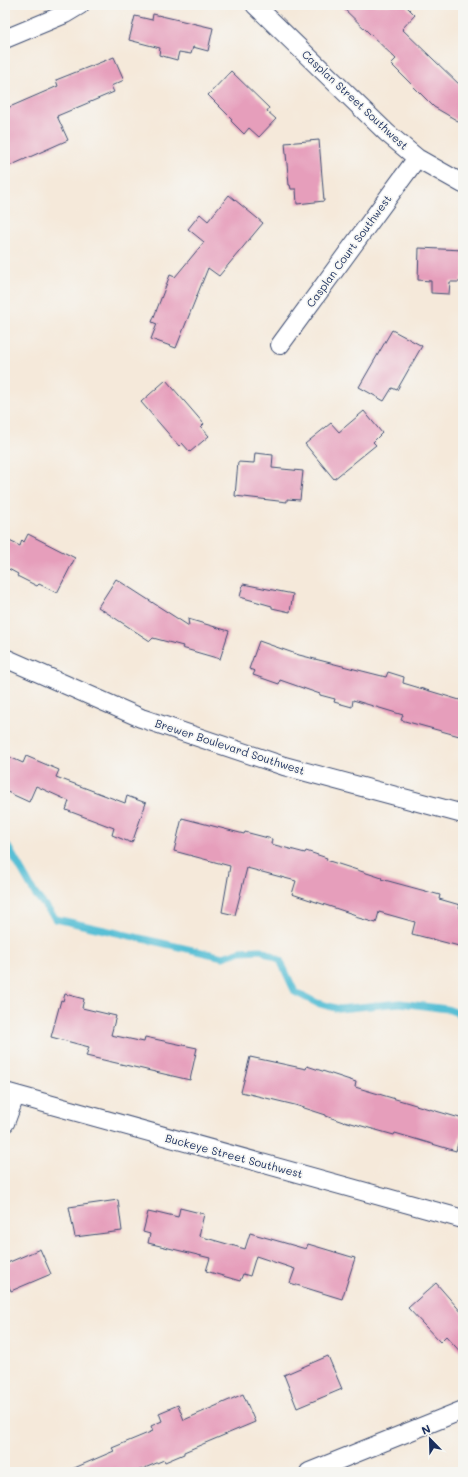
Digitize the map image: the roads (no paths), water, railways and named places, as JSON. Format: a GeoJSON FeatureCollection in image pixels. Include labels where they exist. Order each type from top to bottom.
{"type":"FeatureCollection","features":[{"type":"Feature","properties":{"kind":"street"},"geometry":{"type":"LineString","coordinates":[[5,38],[65,14],[80,5]]}},
{"type":"Feature","properties":{"kind":"street","name":"Casplan Street Southwest"},"geometry":{"type":"LineString","coordinates":[[255,5],[387,133],[417,158],[463,184]]}},
{"type":"Feature","properties":{"kind":"street","name":"Casplan Court Southwest"},"geometry":{"type":"LineString","coordinates":[[280,345],[417,158]]}},
{"type":"Feature","properties":{"kind":"street","name":"Brewer Boulevard Southwest"},"geometry":{"type":"LineString","coordinates":[[5,658],[141,718],[284,766],[463,814]]}},
{"type":"Feature","properties":{"kind":"street"},"geometry":{"type":"LineString","coordinates":[[5,1123],[10,1094]]}},
{"type":"Feature","properties":{"kind":"street","name":"Buckeye Street Southwest"},"geometry":{"type":"LineString","coordinates":[[10,1094],[463,1219]]}},
{"type":"Feature","properties":{"kind":"street"},"geometry":{"type":"LineString","coordinates":[[309,1472],[463,1410]]}},
{"type":"Feature","properties":{"kind":"waterway"},"geometry":{"type":"LineString","coordinates":[[5,844],[7,845],[35,894],[56,919],[223,957],[241,951],[261,950],[280,960],[295,992],[317,1003],[339,1009],[400,1003],[447,1009],[463,1015]]}}]}
